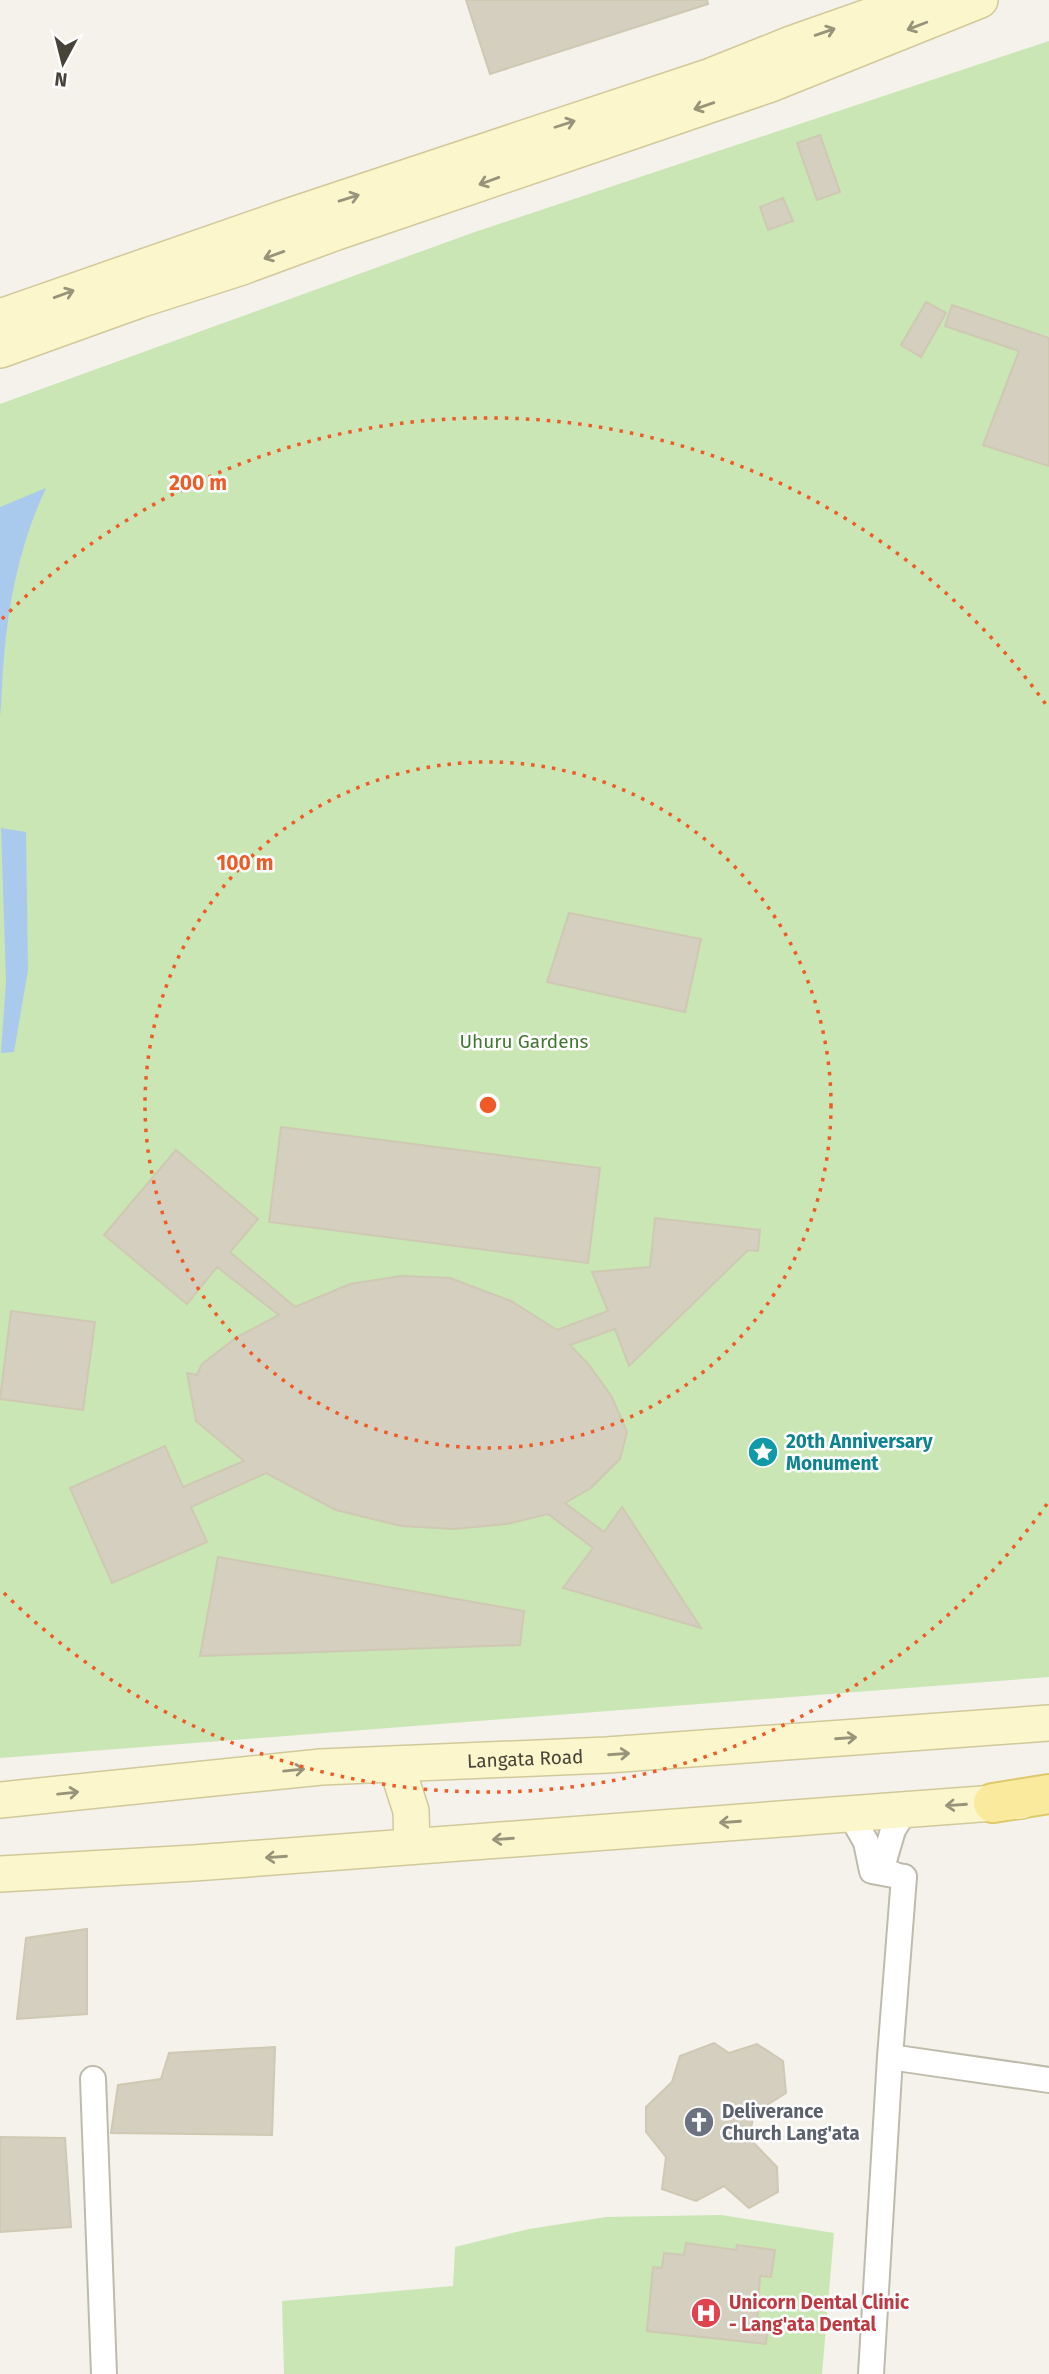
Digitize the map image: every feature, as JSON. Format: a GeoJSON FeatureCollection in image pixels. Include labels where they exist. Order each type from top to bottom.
{"type":"FeatureCollection","features":[{"type":"Feature","properties":{"kind":"main road"},"geometry":{"type":"LineString","coordinates":[[0,351],[139,300],[768,85],[795,58],[916,0]]}},
{"type":"Feature","properties":{"kind":"main road"},"geometry":{"type":"LineString","coordinates":[[0,317],[287,217],[712,76],[795,58],[980,0]]}},
{"type":"Feature","properties":{"kind":"main road","name":"Langata Road"},"geometry":{"type":"LineString","coordinates":[[0,1800],[321,1767],[607,1755],[1049,1723]]}},
{"type":"Feature","properties":{"kind":"main road"},"geometry":{"type":"LineString","coordinates":[[396,1764],[411,1811],[412,1846]]}},
{"type":"Feature","properties":{"kind":"main road"},"geometry":{"type":"LineString","coordinates":[[0,1874],[194,1863],[993,1803],[1049,1796]]}},
{"type":"Feature","properties":{"kind":"street"},"geometry":{"type":"LineString","coordinates":[[904,1877],[881,1871],[893,1830],[906,1809]]}},
{"type":"Feature","properties":{"kind":"street"},"geometry":{"type":"LineString","coordinates":[[850,1814],[866,1842],[872,1871],[904,1877]]}},
{"type":"Feature","properties":{"kind":"street"},"geometry":{"type":"LineString","coordinates":[[871,2374],[904,1877]]}},
{"type":"Feature","properties":{"kind":"street"},"geometry":{"type":"LineString","coordinates":[[890,2057],[1049,2080]]}},
{"type":"Feature","properties":{"kind":"street"},"geometry":{"type":"LineString","coordinates":[[93,2078],[104,2374]]}},
{"type":"Feature","properties":{"kind":"green space","name":"Uhuru Gardens"},"geometry":{"type":"Polygon","coordinates":[[[1049,41],[1049,1677],[0,1758],[0,404],[472,233],[1049,41]]]}},
{"type":"Feature","properties":{"kind":"green space"},"geometry":{"type":"Polygon","coordinates":[[[721,2215],[834,2233],[822,2374],[284,2374],[282,2301],[453,2286],[455,2247],[529,2229],[606,2217],[721,2215]]]}},
{"type":"Feature","properties":{"kind":"water"},"geometry":{"type":"Polygon","coordinates":[[[46,488],[23,549],[13,592],[6,635],[0,717],[0,507],[46,488]]]}},
{"type":"Feature","properties":{"kind":"water"},"geometry":{"type":"Polygon","coordinates":[[[1,828],[26,832],[28,970],[14,1052],[1,1053],[6,981],[1,828]]]}},
{"type":"Feature","properties":{"kind":"building"},"geometry":{"type":"Polygon","coordinates":[[[466,0],[707,0],[708,4],[490,74],[466,0]]]}},
{"type":"Feature","properties":{"kind":"building"},"geometry":{"type":"Polygon","coordinates":[[[820,135],[840,192],[817,200],[797,143],[820,135]]]}},
{"type":"Feature","properties":{"kind":"building"},"geometry":{"type":"Polygon","coordinates":[[[783,198],[793,221],[768,230],[760,207],[783,198]]]}},
{"type":"Feature","properties":{"kind":"building"},"geometry":{"type":"Polygon","coordinates":[[[926,302],[946,313],[921,357],[901,345],[926,302]]]}},
{"type":"Feature","properties":{"kind":"building"},"geometry":{"type":"Polygon","coordinates":[[[952,305],[1049,338],[1049,466],[983,445],[1019,351],[945,326],[952,305]]]}},
{"type":"Feature","properties":{"kind":"building"},"geometry":{"type":"Polygon","coordinates":[[[569,913],[701,939],[685,1012],[547,982],[569,913]]]}},
{"type":"Feature","properties":{"kind":"building"},"geometry":{"type":"Polygon","coordinates":[[[281,1127],[600,1168],[588,1263],[269,1222],[281,1127]]]}},
{"type":"Feature","properties":{"kind":"building"},"geometry":{"type":"Polygon","coordinates":[[[176,1150],[258,1219],[230,1252],[295,1307],[350,1284],[401,1276],[450,1278],[511,1301],[557,1330],[608,1311],[592,1272],[650,1267],[655,1218],[760,1230],[758,1251],[748,1250],[629,1366],[615,1329],[570,1345],[589,1365],[612,1397],[627,1432],[620,1459],[591,1488],[565,1503],[604,1532],[622,1507],[701,1628],[563,1588],[593,1548],[548,1514],[507,1524],[454,1529],[401,1526],[336,1510],[266,1473],[191,1507],[207,1542],[112,1583],[70,1488],[165,1446],[183,1487],[244,1461],[196,1421],[187,1373],[197,1375],[202,1364],[237,1337],[279,1315],[217,1267],[187,1304],[104,1235],[176,1150]]]}},
{"type":"Feature","properties":{"kind":"building"},"geometry":{"type":"Polygon","coordinates":[[[11,1311],[95,1322],[83,1410],[0,1399],[11,1311]]]}},
{"type":"Feature","properties":{"kind":"building"},"geometry":{"type":"Polygon","coordinates":[[[218,1557],[524,1611],[520,1645],[200,1656],[218,1557]]]}},
{"type":"Feature","properties":{"kind":"building"},"geometry":{"type":"Polygon","coordinates":[[[87,1929],[87,2014],[17,2019],[26,1938],[87,1929]]]}},
{"type":"Feature","properties":{"kind":"building","name":"Deliverance Church Lang'ata"},"geometry":{"type":"Polygon","coordinates":[[[714,2043],[729,2053],[757,2044],[783,2061],[786,2093],[754,2113],[749,2138],[777,2167],[778,2192],[749,2208],[724,2186],[696,2201],[662,2189],[666,2157],[646,2132],[646,2107],[672,2082],[680,2056],[714,2043]]]}},
{"type":"Feature","properties":{"kind":"building"},"geometry":{"type":"Polygon","coordinates":[[[275,2047],[272,2135],[111,2133],[118,2085],[161,2079],[169,2053],[275,2047]]]}},
{"type":"Feature","properties":{"kind":"building"},"geometry":{"type":"Polygon","coordinates":[[[0,2137],[65,2138],[71,2227],[0,2232],[0,2137]]]}},
{"type":"Feature","properties":{"kind":"building"},"geometry":{"type":"Polygon","coordinates":[[[686,2243],[736,2250],[737,2245],[775,2250],[771,2277],[760,2276],[757,2322],[768,2323],[766,2344],[647,2331],[653,2267],[662,2268],[664,2253],[684,2255],[686,2243]]]}},
{"type":"Feature","properties":{"kind":"place","name":"20th Anniversary Monument"},"geometry":{"type":"Point","coordinates":[763,1452]}},
{"type":"Feature","properties":{"kind":"place","name":"Deliverance Church Lang'ata"},"geometry":{"type":"Point","coordinates":[699,2122]}},
{"type":"Feature","properties":{"kind":"place","name":"Unicorn Dental Clinic - Lang'ata Dental"},"geometry":{"type":"Point","coordinates":[706,2313]}}]}
